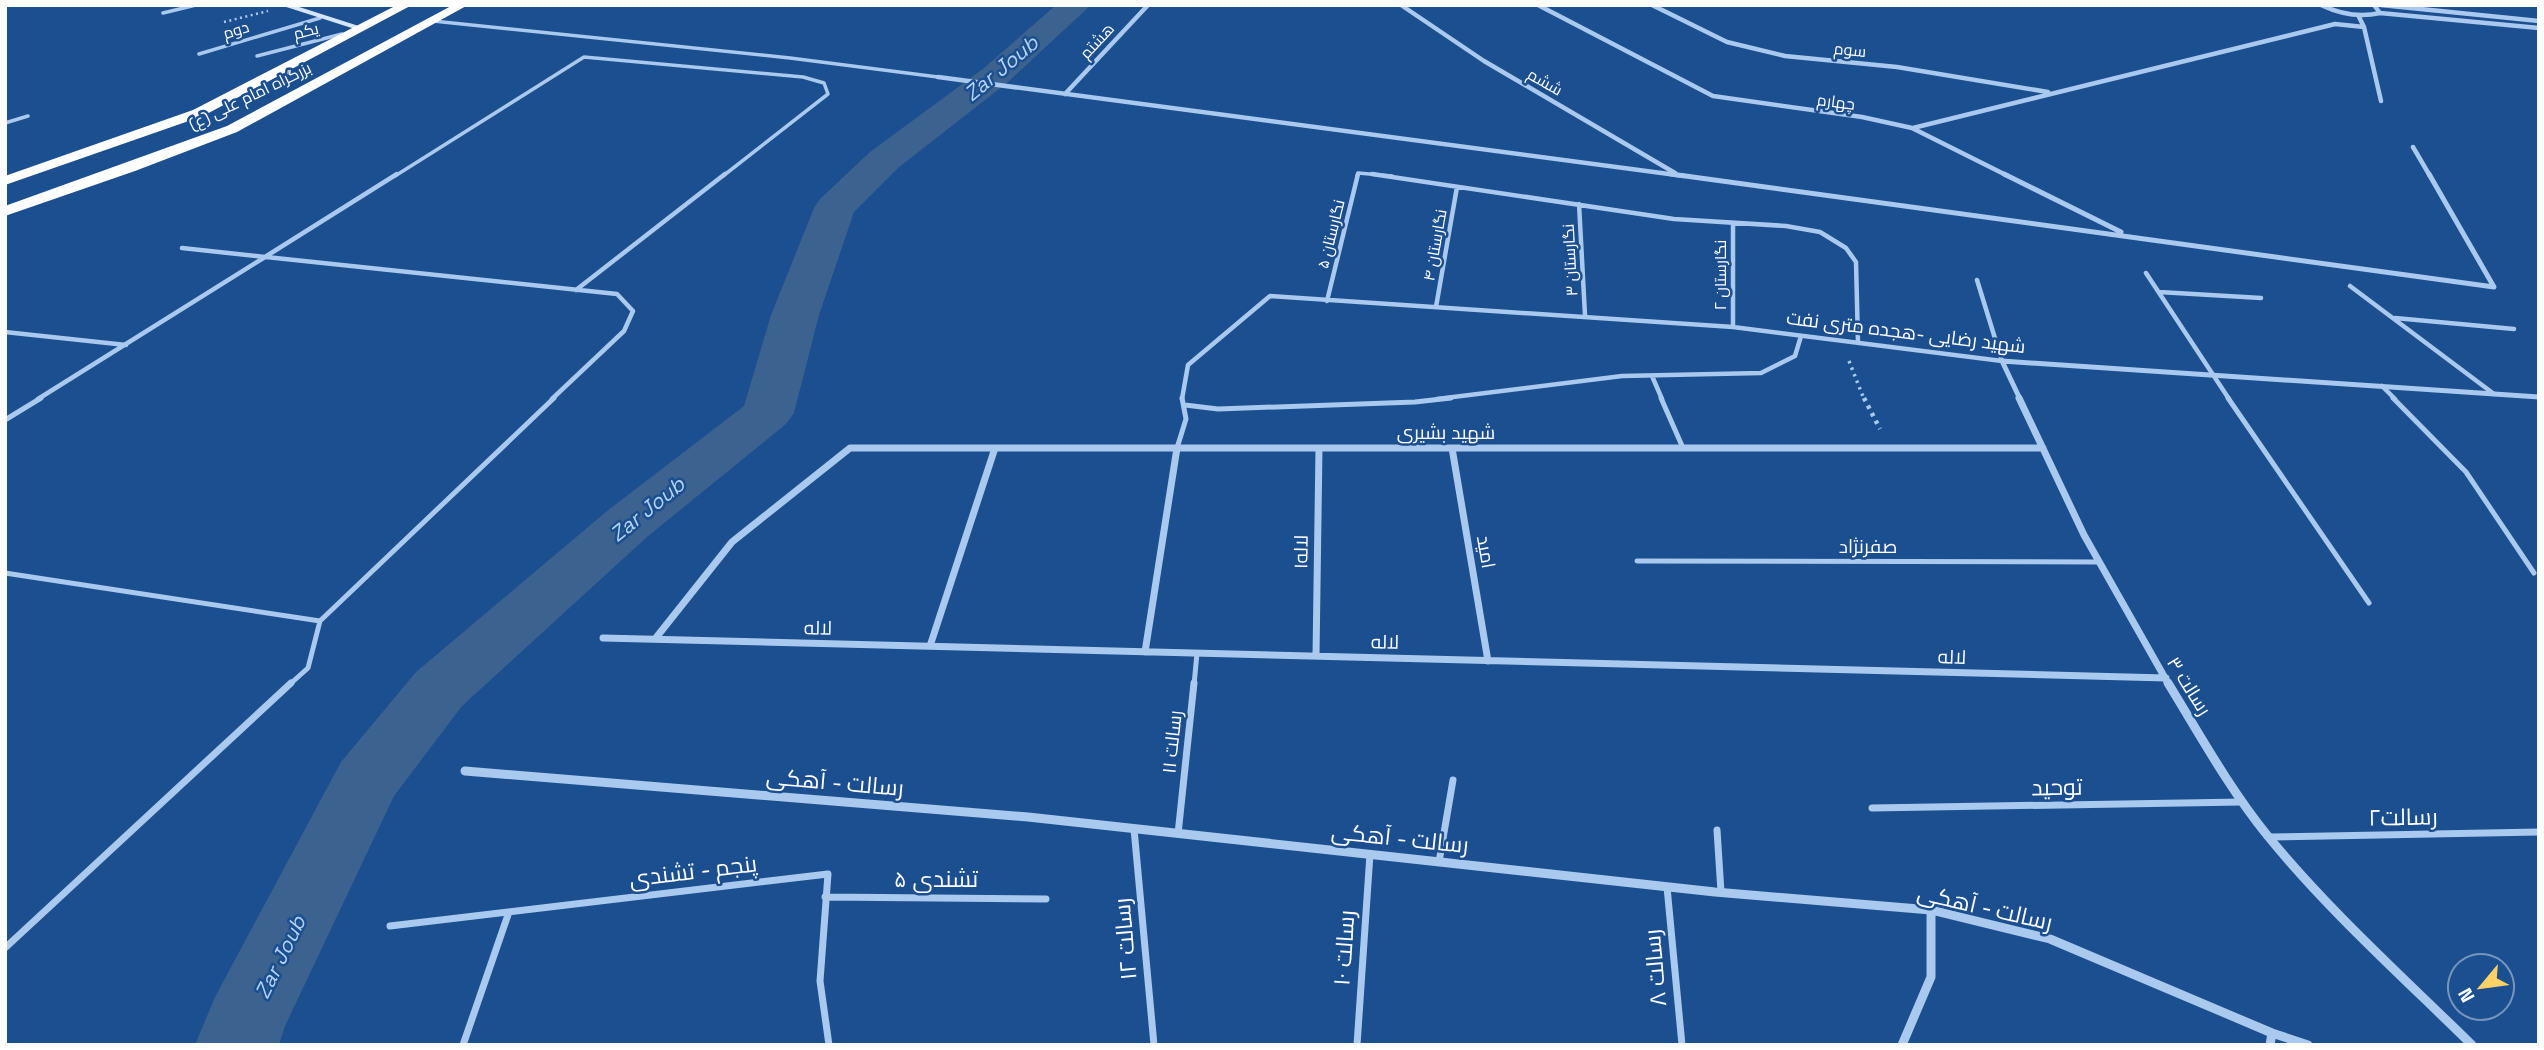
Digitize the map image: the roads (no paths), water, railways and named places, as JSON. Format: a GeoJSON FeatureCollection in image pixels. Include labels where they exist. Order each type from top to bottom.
{"type":"FeatureCollection","features":[{"type":"Feature","properties":{"kind":"highway","name":"بزرگراه امام علی (ع)"},"geometry":{"type":"LineString","coordinates":[[5,181],[198,113],[406,5]]}},
{"type":"Feature","properties":{"kind":"highway","name":"بزرگراه امام علی (ع)"},"geometry":{"type":"LineString","coordinates":[[5,211],[131,168],[232,129],[462,5]]}},
{"type":"Feature","properties":{"kind":"street","name":"هشتم"},"geometry":{"type":"LineString","coordinates":[[1065,94],[1148,5]]}},
{"type":"Feature","properties":{"kind":"street","name":"ششم"},"geometry":{"type":"LineString","coordinates":[[1401,5],[1484,61],[1679,175]]}},
{"type":"Feature","properties":{"kind":"street","name":"چهارم"},"geometry":{"type":"LineString","coordinates":[[1538,5],[1713,96],[1862,117],[1912,128],[2129,236]]}},
{"type":"Feature","properties":{"kind":"street","name":"سوم"},"geometry":{"type":"LineString","coordinates":[[1652,5],[1727,43],[1785,56],[1897,67],[2053,93]]}},
{"type":"Feature","properties":{"kind":"street"},"geometry":{"type":"LineString","coordinates":[[2321,5],[2337,12],[2358,15],[2379,13],[2539,28]]}},
{"type":"Feature","properties":{"kind":"street"},"geometry":{"type":"LineString","coordinates":[[2374,5],[2381,10],[2379,13]]}},
{"type":"Feature","properties":{"kind":"street"},"geometry":{"type":"LineString","coordinates":[[2381,5],[2539,21]]}},
{"type":"Feature","properties":{"kind":"street"},"geometry":{"type":"LineString","coordinates":[[287,7],[361,29]]}},
{"type":"Feature","properties":{"kind":"street"},"geometry":{"type":"LineString","coordinates":[[2358,15],[2364,27],[2381,101]]}},
{"type":"Feature","properties":{"kind":"street"},"geometry":{"type":"LineString","coordinates":[[1912,128],[2334,24],[2364,27]]}},
{"type":"Feature","properties":{"kind":"street"},"geometry":{"type":"LineString","coordinates":[[938,77],[2494,287],[2413,147]]}},
{"type":"Feature","properties":{"kind":"street","name":"شهید رضایی -هجده متری نفت"},"geometry":{"type":"LineString","coordinates":[[2002,361],[2539,397]]}},
{"type":"Feature","properties":{"kind":"street","name":"رسالت ۳"},"geometry":{"type":"LineString","coordinates":[[2002,361],[2084,535],[2166,678],[2242,802],[2269,837],[2346,920],[2472,1045]]}},
{"type":"Feature","properties":{"kind":"street","name":"شهید بشیری"},"geometry":{"type":"LineString","coordinates":[[654,639],[732,542],[849,448],[2043,448]]}},
{"type":"Feature","properties":{"kind":"street"},"geometry":{"type":"LineString","coordinates":[[930,646],[995,448]]}},
{"type":"Feature","properties":{"kind":"street"},"geometry":{"type":"LineString","coordinates":[[1144,652],[1177,448]]}},
{"type":"Feature","properties":{"kind":"street","name":"لاله۱"},"geometry":{"type":"LineString","coordinates":[[1315,656],[1319,448]]}},
{"type":"Feature","properties":{"kind":"street","name":"امید"},"geometry":{"type":"LineString","coordinates":[[1452,448],[1488,661]]}},
{"type":"Feature","properties":{"kind":"street","name":"لاله"},"geometry":{"type":"LineString","coordinates":[[603,638],[2166,678]]}},
{"type":"Feature","properties":{"kind":"street","name":"رسالت - آهکی"},"geometry":{"type":"LineString","coordinates":[[465,771],[1015,816],[1667,887],[1931,910],[2050,939],[2272,1033],[2308,1045]]}},
{"type":"Feature","properties":{"kind":"street"},"geometry":{"type":"LineString","coordinates":[[1902,1045],[1931,977],[1931,910]]}},
{"type":"Feature","properties":{"kind":"street"},"geometry":{"type":"LineString","coordinates":[[2270,1045],[2272,1033]]}},
{"type":"Feature","properties":{"kind":"lane"},"geometry":{"type":"LineString","coordinates":[[163,13],[196,5]]}},
{"type":"Feature","properties":{"kind":"lane"},"geometry":{"type":"LineString","coordinates":[[287,7],[301,5]]}},
{"type":"Feature","properties":{"kind":"lane","name":"دوم"},"geometry":{"type":"LineString","coordinates":[[199,54],[320,18]]}},
{"type":"Feature","properties":{"kind":"lane"},"geometry":{"type":"LineString","coordinates":[[433,21],[790,58],[938,77]]}},
{"type":"Feature","properties":{"kind":"lane","name":"یکم"},"geometry":{"type":"LineString","coordinates":[[257,56],[361,29]]}},
{"type":"Feature","properties":{"kind":"lane"},"geometry":{"type":"LineString","coordinates":[[5,420],[584,57],[803,77],[824,83],[828,94],[576,290]]}},
{"type":"Feature","properties":{"kind":"lane"},"geometry":{"type":"LineString","coordinates":[[5,123],[28,116]]}},
{"type":"Feature","properties":{"kind":"lane","name":"نگارستان ۵"},"geometry":{"type":"LineString","coordinates":[[1327,301],[1358,173],[1388,174],[1457,187]]}},
{"type":"Feature","properties":{"kind":"lane"},"geometry":{"type":"LineString","coordinates":[[1457,187],[1674,219],[1786,226],[1820,232],[1846,248],[1856,262],[1858,343]]}},
{"type":"Feature","properties":{"kind":"lane","name":"نگارستان ۴"},"geometry":{"type":"LineString","coordinates":[[1436,306],[1457,187]]}},
{"type":"Feature","properties":{"kind":"lane","name":"نگارستان ۳"},"geometry":{"type":"LineString","coordinates":[[1579,204],[1585,314]]}},
{"type":"Feature","properties":{"kind":"lane","name":"نگارستان ۲"},"geometry":{"type":"LineString","coordinates":[[1733,224],[1733,327]]}},
{"type":"Feature","properties":{"kind":"lane"},"geometry":{"type":"LineString","coordinates":[[5,948],[309,668],[320,621],[624,331],[634,311],[617,294],[182,248]]}},
{"type":"Feature","properties":{"kind":"lane"},"geometry":{"type":"LineString","coordinates":[[2146,273],[2213,376],[2369,603]]}},
{"type":"Feature","properties":{"kind":"lane","name":"رسالت ۳"},"geometry":{"type":"LineString","coordinates":[[1977,280],[2002,361]]}},
{"type":"Feature","properties":{"kind":"lane"},"geometry":{"type":"LineString","coordinates":[[2350,286],[2494,394]]}},
{"type":"Feature","properties":{"kind":"lane"},"geometry":{"type":"LineString","coordinates":[[2158,292],[2261,298]]}},
{"type":"Feature","properties":{"kind":"lane","name":"شهید رضایی -هجده متری نفت"},"geometry":{"type":"LineString","coordinates":[[1185,405],[1181,395],[1188,365],[1270,296],[1585,314],[1733,327],[2002,361]]}},
{"type":"Feature","properties":{"kind":"lane"},"geometry":{"type":"LineString","coordinates":[[2394,318],[2514,329]]}},
{"type":"Feature","properties":{"kind":"lane"},"geometry":{"type":"LineString","coordinates":[[5,332],[126,345]]}},
{"type":"Feature","properties":{"kind":"lane"},"geometry":{"type":"LineString","coordinates":[[1177,448],[1186,419],[1185,405],[1219,409],[1415,402],[1622,376],[1761,373],[1795,356],[1801,336]]}},
{"type":"Feature","properties":{"kind":"lane"},"geometry":{"type":"LineString","coordinates":[[1652,376],[1683,448]]}},
{"type":"Feature","properties":{"kind":"lane"},"geometry":{"type":"LineString","coordinates":[[2382,386],[2466,472],[2534,572]]}},
{"type":"Feature","properties":{"kind":"lane","name":"صفرنژاد"},"geometry":{"type":"LineString","coordinates":[[1637,562],[2099,562]]}},
{"type":"Feature","properties":{"kind":"lane"},"geometry":{"type":"LineString","coordinates":[[5,573],[320,621]]}},
{"type":"Feature","properties":{"kind":"lane","name":"رسالت ۱۱"},"geometry":{"type":"LineString","coordinates":[[1178,834],[1197,653]]}},
{"type":"Feature","properties":{"kind":"lane"},"geometry":{"type":"LineString","coordinates":[[1439,862],[1452,780]]}},
{"type":"Feature","properties":{"kind":"lane","name":"توحید"},"geometry":{"type":"LineString","coordinates":[[1872,808],[2242,802]]}},
{"type":"Feature","properties":{"kind":"lane","name":"رسالت ۱۲"},"geometry":{"type":"LineString","coordinates":[[1134,829],[1154,1045]]}},
{"type":"Feature","properties":{"kind":"lane"},"geometry":{"type":"LineString","coordinates":[[1717,830],[1721,892]]}},
{"type":"Feature","properties":{"kind":"lane","name":"رسالت۲"},"geometry":{"type":"LineString","coordinates":[[2269,837],[2539,832]]}},
{"type":"Feature","properties":{"kind":"lane","name":"رسالت ۱۰"},"geometry":{"type":"LineString","coordinates":[[1357,1045],[1370,854]]}},
{"type":"Feature","properties":{"kind":"lane","name":"پنجم - تشندی"},"geometry":{"type":"LineString","coordinates":[[390,926],[828,874],[820,939],[822,1022],[829,1045]]}},
{"type":"Feature","properties":{"kind":"lane","name":"رسالت ۸"},"geometry":{"type":"LineString","coordinates":[[1667,887],[1682,1045]]}},
{"type":"Feature","properties":{"kind":"lane","name":"تشندی ۵"},"geometry":{"type":"LineString","coordinates":[[825,897],[1046,899]]}},
{"type":"Feature","properties":{"kind":"lane"},"geometry":{"type":"LineString","coordinates":[[463,1045],[509,912]]}},
{"type":"Feature","properties":{"kind":"waterway","name":"Zar Joub"},"geometry":{"type":"LineString","coordinates":[[237,1045],[244,1023],[366,781],[439,689],[627,524],[768,413],[795,315],[835,208],[884,160],[996,75],[1075,5]]}}]}
